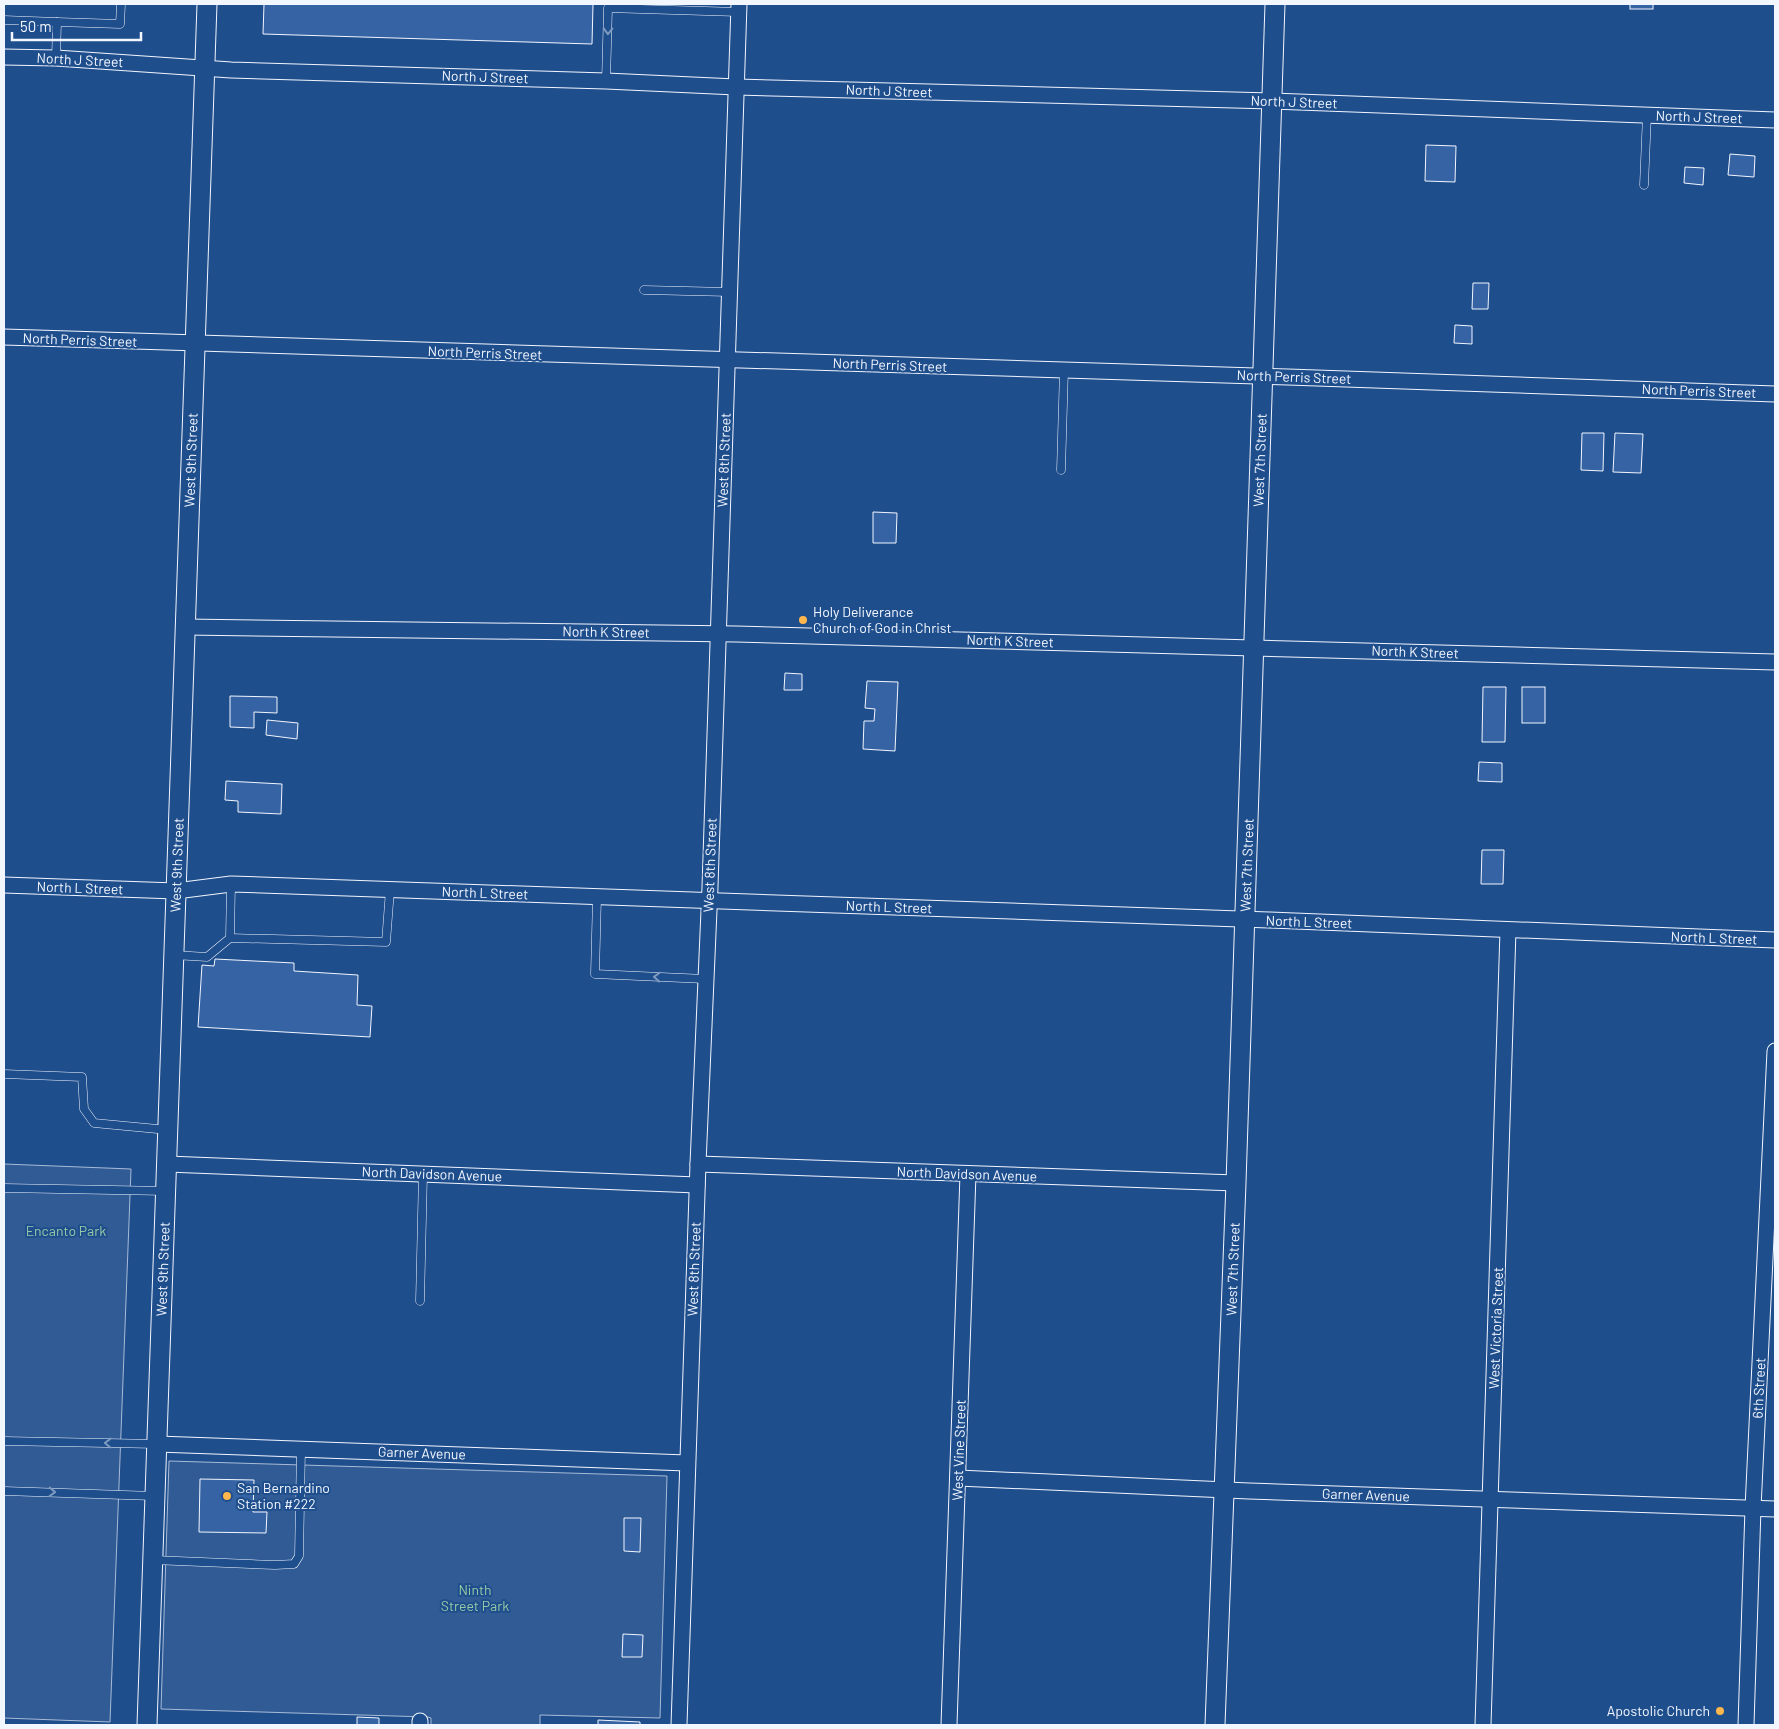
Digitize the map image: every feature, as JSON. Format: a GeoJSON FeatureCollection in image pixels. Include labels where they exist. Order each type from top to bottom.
{"type":"FeatureCollection","features":[{"type":"Feature","properties":{"kind":"street","name":"West 9th Street"},"geometry":{"type":"LineString","coordinates":[[147,1725],[207,4]]}},
{"type":"Feature","properties":{"kind":"street","name":"West 7th Street"},"geometry":{"type":"LineString","coordinates":[[1215,1725],[1236,1183],[1275,4]]}},
{"type":"Feature","properties":{"kind":"street","name":"West 8th Street"},"geometry":{"type":"LineString","coordinates":[[679,1725],[697,1185],[709,901],[738,8]]}},
{"type":"Feature","properties":{"kind":"street","name":"North J Street"},"geometry":{"type":"LineString","coordinates":[[4,57],[56,58],[205,68],[736,87],[1272,101],[1775,120]]}},
{"type":"Feature","properties":{"kind":"street","name":"North Perris Street"},"geometry":{"type":"LineString","coordinates":[[4,337],[727,361],[1263,376],[1775,394]]}},
{"type":"Feature","properties":{"kind":"street","name":"North K Street"},"geometry":{"type":"LineString","coordinates":[[186,627],[718,633],[1775,662]]}},
{"type":"Feature","properties":{"kind":"street","name":"North L Street"},"geometry":{"type":"LineString","coordinates":[[4,885],[176,890],[231,884],[1775,940]]}},
{"type":"Feature","properties":{"kind":"street","name":"West Victoria Street"},"geometry":{"type":"LineString","coordinates":[[1483,1725],[1508,930]]}},
{"type":"Feature","properties":{"kind":"street","name":"6th Street"},"geometry":{"type":"LineString","coordinates":[[1746,1725],[1752,1508],[1775,1051]]}},
{"type":"Feature","properties":{"kind":"street","name":"North Davidson Avenue"},"geometry":{"type":"LineString","coordinates":[[167,1164],[697,1185]]}},
{"type":"Feature","properties":{"kind":"street","name":"North Davidson Avenue"},"geometry":{"type":"LineString","coordinates":[[698,1164],[1236,1183]]}},
{"type":"Feature","properties":{"kind":"street","name":"West Vine Street"},"geometry":{"type":"LineString","coordinates":[[949,1725],[968,1174]]}},
{"type":"Feature","properties":{"kind":"street","name":"Garner Avenue"},"geometry":{"type":"LineString","coordinates":[[157,1444],[687,1463]]}},
{"type":"Feature","properties":{"kind":"street","name":"Garner Avenue"},"geometry":{"type":"LineString","coordinates":[[958,1478],[1225,1490],[1775,1509]]}},
{"type":"Feature","properties":{"kind":"lane"},"geometry":{"type":"LineString","coordinates":[[4,20],[120,24],[121,4]]}},
{"type":"Feature","properties":{"kind":"lane"},"geometry":{"type":"LineString","coordinates":[[606,81],[608,8],[738,8]]}},
{"type":"Feature","properties":{"kind":"lane"},"geometry":{"type":"LineString","coordinates":[[56,58],[57,22]]}},
{"type":"Feature","properties":{"kind":"lane"},"geometry":{"type":"LineString","coordinates":[[1644,185],[1647,116]]}},
{"type":"Feature","properties":{"kind":"lane"},"geometry":{"type":"LineString","coordinates":[[644,290],[729,292]]}},
{"type":"Feature","properties":{"kind":"lane"},"geometry":{"type":"LineString","coordinates":[[1060,470],[1064,370]]}},
{"type":"Feature","properties":{"kind":"lane"},"geometry":{"type":"LineString","coordinates":[[230,938],[231,884]]}},
{"type":"Feature","properties":{"kind":"lane"},"geometry":{"type":"LineString","coordinates":[[174,955],[207,957],[230,938],[386,942],[390,890]]}},
{"type":"Feature","properties":{"kind":"lane"},"geometry":{"type":"LineString","coordinates":[[597,897],[595,974],[705,979]]}},
{"type":"Feature","properties":{"kind":"lane"},"geometry":{"type":"LineString","coordinates":[[4,1074],[82,1077],[84,1109],[94,1123],[168,1130]]}},
{"type":"Feature","properties":{"kind":"lane"},"geometry":{"type":"LineString","coordinates":[[420,1301],[423,1174]]}},
{"type":"Feature","properties":{"kind":"lane"},"geometry":{"type":"LineString","coordinates":[[4,1188],[166,1191]]}},
{"type":"Feature","properties":{"kind":"lane"},"geometry":{"type":"LineString","coordinates":[[4,1441],[157,1444]]}},
{"type":"Feature","properties":{"kind":"lane"},"geometry":{"type":"LineString","coordinates":[[153,1560],[275,1565],[294,1564],[299,1556],[302,1449]]}},
{"type":"Feature","properties":{"kind":"lane"},"geometry":{"type":"LineString","coordinates":[[4,1491],[155,1496]]}},
{"type":"Feature","properties":{"kind":"shaded area","name":"Encanto Park"},"geometry":{"type":"Polygon","coordinates":[[[4,1164],[131,1169],[110,1722],[4,1718],[4,1164]]]}},
{"type":"Feature","properties":{"kind":"shaded area","name":"Ninth Street Park"},"geometry":{"type":"Polygon","coordinates":[[[169,1461],[667,1476],[660,1718],[540,1715],[540,1725],[431,1725],[431,1718],[428,1717],[161,1709],[169,1461]]]}},
{"type":"Feature","properties":{"kind":"building"},"geometry":{"type":"Polygon","coordinates":[[[264,4],[593,4],[592,44],[263,34],[264,4]]]}},
{"type":"Feature","properties":{"kind":"building"},"geometry":{"type":"Polygon","coordinates":[[[1630,4],[1653,4],[1653,9],[1630,9],[1630,4]]]}},
{"type":"Feature","properties":{"kind":"building"},"geometry":{"type":"Polygon","coordinates":[[[1426,145],[1456,146],[1455,182],[1425,181],[1426,145]]]}},
{"type":"Feature","properties":{"kind":"building"},"geometry":{"type":"Polygon","coordinates":[[[1730,154],[1755,156],[1754,177],[1728,175],[1730,154]]]}},
{"type":"Feature","properties":{"kind":"building"},"geometry":{"type":"Polygon","coordinates":[[[1685,167],[1704,168],[1703,185],[1684,183],[1685,167]]]}},
{"type":"Feature","properties":{"kind":"building"},"geometry":{"type":"Polygon","coordinates":[[[1473,283],[1489,283],[1488,309],[1472,309],[1473,283]]]}},
{"type":"Feature","properties":{"kind":"building"},"geometry":{"type":"Polygon","coordinates":[[[1455,325],[1472,326],[1472,344],[1454,343],[1455,325]]]}},
{"type":"Feature","properties":{"kind":"building"},"geometry":{"type":"Polygon","coordinates":[[[1582,433],[1604,433],[1603,471],[1581,470],[1582,433]]]}},
{"type":"Feature","properties":{"kind":"building"},"geometry":{"type":"Polygon","coordinates":[[[1615,433],[1643,434],[1641,473],[1613,472],[1615,433]]]}},
{"type":"Feature","properties":{"kind":"building"},"geometry":{"type":"Polygon","coordinates":[[[873,512],[897,513],[896,543],[873,543],[873,512]]]}},
{"type":"Feature","properties":{"kind":"building"},"geometry":{"type":"Polygon","coordinates":[[[785,673],[802,674],[802,690],[784,690],[785,673]]]}},
{"type":"Feature","properties":{"kind":"building"},"geometry":{"type":"Polygon","coordinates":[[[867,681],[898,682],[895,751],[863,749],[864,721],[874,721],[875,709],[865,708],[867,681]]]}},
{"type":"Feature","properties":{"kind":"building"},"geometry":{"type":"Polygon","coordinates":[[[1483,687],[1506,687],[1505,742],[1482,742],[1483,687]]]}},
{"type":"Feature","properties":{"kind":"building"},"geometry":{"type":"Polygon","coordinates":[[[1522,687],[1545,687],[1545,723],[1522,723],[1522,687]]]}},
{"type":"Feature","properties":{"kind":"building"},"geometry":{"type":"Polygon","coordinates":[[[230,696],[277,697],[277,713],[254,712],[254,728],[230,727],[230,696]]]}},
{"type":"Feature","properties":{"kind":"building"},"geometry":{"type":"Polygon","coordinates":[[[267,720],[298,723],[297,739],[266,735],[267,720]]]}},
{"type":"Feature","properties":{"kind":"building"},"geometry":{"type":"Polygon","coordinates":[[[1479,762],[1502,763],[1502,782],[1478,781],[1479,762]]]}},
{"type":"Feature","properties":{"kind":"building"},"geometry":{"type":"Polygon","coordinates":[[[226,781],[282,784],[281,814],[238,812],[238,801],[225,800],[226,781]]]}},
{"type":"Feature","properties":{"kind":"building"},"geometry":{"type":"Polygon","coordinates":[[[1482,850],[1504,850],[1503,884],[1481,884],[1482,850]]]}},
{"type":"Feature","properties":{"kind":"building"},"geometry":{"type":"Polygon","coordinates":[[[215,959],[294,963],[294,971],[358,975],[357,1005],[372,1006],[370,1037],[198,1027],[202,965],[214,966],[215,959]]]}},
{"type":"Feature","properties":{"kind":"building","name":"San Bernardino Station #222"},"geometry":{"type":"Polygon","coordinates":[[[200,1479],[254,1480],[253,1512],[267,1512],[266,1533],[199,1532],[200,1479]]]}},
{"type":"Feature","properties":{"kind":"building"},"geometry":{"type":"Polygon","coordinates":[[[624,1518],[641,1518],[640,1552],[624,1551],[624,1518]]]}},
{"type":"Feature","properties":{"kind":"building"},"geometry":{"type":"Polygon","coordinates":[[[623,1634],[643,1635],[642,1657],[622,1657],[623,1634]]]}},
{"type":"Feature","properties":{"kind":"building"},"geometry":{"type":"Polygon","coordinates":[[[357,1717],[379,1718],[379,1725],[357,1725],[357,1717]]]}},
{"type":"Feature","properties":{"kind":"building"},"geometry":{"type":"Polygon","coordinates":[[[598,1720],[640,1722],[640,1725],[598,1725],[598,1720]]]}},
{"type":"Feature","properties":{"kind":"place","name":"Holy Deliverance Church of God in Christ"},"geometry":{"type":"Point","coordinates":[803,620]}},
{"type":"Feature","properties":{"kind":"place","name":"San Bernardino Station #222"},"geometry":{"type":"Point","coordinates":[227,1496]}},
{"type":"Feature","properties":{"kind":"place","name":"Apostolic Church"},"geometry":{"type":"Point","coordinates":[1720,1711]}}]}
